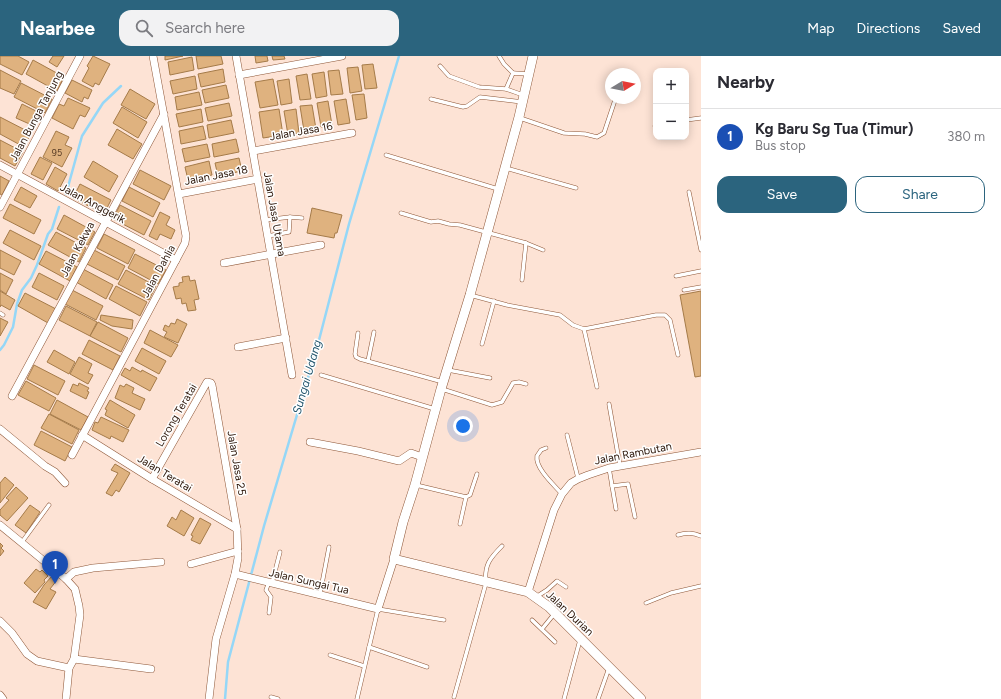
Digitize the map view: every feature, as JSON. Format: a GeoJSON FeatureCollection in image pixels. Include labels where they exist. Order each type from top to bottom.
{"type":"FeatureCollection","features":[{"type":"Feature","properties":{"kind":"street","name":"Jalan Bunga Tanjung"},"geometry":{"type":"LineString","coordinates":[[0,207],[80,56]]}},
{"type":"Feature","properties":{"kind":"street","name":"Jalan Dahlia"},"geometry":{"type":"LineString","coordinates":[[72,455],[186,243],[179,194],[153,56]]}},
{"type":"Feature","properties":{"kind":"street","name":"Jalan Jasa Utama"},"geometry":{"type":"LineString","coordinates":[[236,56],[292,375]]}},
{"type":"Feature","properties":{"kind":"street"},"geometry":{"type":"LineString","coordinates":[[240,75],[342,56]]}},
{"type":"Feature","properties":{"kind":"street"},"geometry":{"type":"LineString","coordinates":[[378,609],[394,559],[435,409],[470,295],[519,117],[533,56]]}},
{"type":"Feature","properties":{"kind":"street","name":"Jalan Kekwa"},"geometry":{"type":"LineString","coordinates":[[12,396],[164,114]]}},
{"type":"Feature","properties":{"kind":"street","name":"Jalan Jasa 16"},"geometry":{"type":"LineString","coordinates":[[253,151],[352,133]]}},
{"type":"Feature","properties":{"kind":"street","name":"Jalan Anggerik"},"geometry":{"type":"LineString","coordinates":[[0,165],[176,260]]}},
{"type":"Feature","properties":{"kind":"street","name":"Jalan Jasa 18"},"geometry":{"type":"LineString","coordinates":[[179,194],[258,178]]}},
{"type":"Feature","properties":{"kind":"street"},"geometry":{"type":"LineString","coordinates":[[224,262],[321,245]]}},
{"type":"Feature","properties":{"kind":"street"},"geometry":{"type":"LineString","coordinates":[[238,347],[286,338]]}},
{"type":"Feature","properties":{"kind":"street","name":"Lorong Teratai"},"geometry":{"type":"LineString","coordinates":[[152,479],[207,382]]}},
{"type":"Feature","properties":{"kind":"street","name":"Jalan Jasa 25"},"geometry":{"type":"LineString","coordinates":[[207,382],[211,382],[212,385],[237,529],[238,551],[235,574],[216,639],[209,699]]}},
{"type":"Feature","properties":{"kind":"street"},"geometry":{"type":"LineString","coordinates":[[0,429],[44,466],[55,472],[66,483]]}},
{"type":"Feature","properties":{"kind":"street","name":"Jalan Teratai"},"geometry":{"type":"LineString","coordinates":[[82,435],[152,479],[237,529]]}},
{"type":"Feature","properties":{"kind":"street"},"geometry":{"type":"LineString","coordinates":[[310,442],[358,451],[398,461],[411,453],[422,456]]}},
{"type":"Feature","properties":{"kind":"street","name":"Jalan Rambutan"},"geometry":{"type":"LineString","coordinates":[[532,595],[554,510],[562,494],[571,483],[609,468],[701,452]]}},
{"type":"Feature","properties":{"kind":"street"},"geometry":{"type":"LineString","coordinates":[[0,525],[66,579],[75,589],[80,615],[74,659],[69,668],[66,699]]}},
{"type":"Feature","properties":{"kind":"street"},"geometry":{"type":"LineString","coordinates":[[190,564],[238,551]]}},
{"type":"Feature","properties":{"kind":"street","name":"Jalan Durian"},"geometry":{"type":"LineString","coordinates":[[394,559],[532,595],[555,613],[641,699]]}},
{"type":"Feature","properties":{"kind":"street"},"geometry":{"type":"LineString","coordinates":[[66,579],[74,572],[93,568],[161,562]]}},
{"type":"Feature","properties":{"kind":"street","name":"Jalan Sungai Tua"},"geometry":{"type":"LineString","coordinates":[[235,574],[378,609]]}},
{"type":"Feature","properties":{"kind":"street"},"geometry":{"type":"LineString","coordinates":[[0,621],[32,658],[37,661],[69,668]]}},
{"type":"Feature","properties":{"kind":"street"},"geometry":{"type":"LineString","coordinates":[[74,659],[151,669]]}},
{"type":"Feature","properties":{"kind":"street"},"geometry":{"type":"LineString","coordinates":[[0,695],[3,699]]}},
{"type":"Feature","properties":{"kind":"lane"},"geometry":{"type":"LineString","coordinates":[[500,56],[504,64],[513,73],[529,75]]}},
{"type":"Feature","properties":{"kind":"lane"},"geometry":{"type":"LineString","coordinates":[[440,66],[449,76],[479,87],[506,89],[523,99]]}},
{"type":"Feature","properties":{"kind":"lane"},"geometry":{"type":"LineString","coordinates":[[506,89],[513,73]]}},
{"type":"Feature","properties":{"kind":"lane"},"geometry":{"type":"LineString","coordinates":[[431,100],[463,107],[480,97],[486,96],[523,99]]}},
{"type":"Feature","properties":{"kind":"lane"},"geometry":{"type":"LineString","coordinates":[[519,117],[564,133],[585,134],[597,137],[604,133],[615,104]]}},
{"type":"Feature","properties":{"kind":"lane"},"geometry":{"type":"LineString","coordinates":[[689,120],[701,118]]}},
{"type":"Feature","properties":{"kind":"lane"},"geometry":{"type":"LineString","coordinates":[[386,155],[499,190]]}},
{"type":"Feature","properties":{"kind":"lane"},"geometry":{"type":"LineString","coordinates":[[505,168],[576,188]]}},
{"type":"Feature","properties":{"kind":"lane"},"geometry":{"type":"LineString","coordinates":[[689,192],[701,250]]}},
{"type":"Feature","properties":{"kind":"lane"},"geometry":{"type":"LineString","coordinates":[[401,213],[431,222],[438,221],[460,225],[526,243],[543,250]]}},
{"type":"Feature","properties":{"kind":"lane"},"geometry":{"type":"LineString","coordinates":[[268,236],[289,232],[290,217]]}},
{"type":"Feature","properties":{"kind":"lane"},"geometry":{"type":"LineString","coordinates":[[265,220],[290,217],[302,218]]}},
{"type":"Feature","properties":{"kind":"lane"},"geometry":{"type":"LineString","coordinates":[[522,280],[526,243]]}},
{"type":"Feature","properties":{"kind":"lane"},"geometry":{"type":"LineString","coordinates":[[676,276],[701,271]]}},
{"type":"Feature","properties":{"kind":"lane"},"geometry":{"type":"LineString","coordinates":[[684,290],[701,287]]}},
{"type":"Feature","properties":{"kind":"lane"},"geometry":{"type":"LineString","coordinates":[[470,295],[560,315],[573,325],[584,329],[656,315],[665,315],[670,320],[678,355]]}},
{"type":"Feature","properties":{"kind":"lane"},"geometry":{"type":"LineString","coordinates":[[482,344],[494,301]]}},
{"type":"Feature","properties":{"kind":"lane"},"geometry":{"type":"LineString","coordinates":[[584,329],[597,387]]}},
{"type":"Feature","properties":{"kind":"lane"},"geometry":{"type":"LineString","coordinates":[[368,361],[374,332]]}},
{"type":"Feature","properties":{"kind":"lane"},"geometry":{"type":"LineString","coordinates":[[358,333],[355,354],[360,359],[442,386],[492,405],[502,402],[513,383],[519,382],[526,384]]}},
{"type":"Feature","properties":{"kind":"lane"},"geometry":{"type":"LineString","coordinates":[[447,370],[490,378]]}},
{"type":"Feature","properties":{"kind":"lane"},"geometry":{"type":"LineString","coordinates":[[321,375],[435,409]]}},
{"type":"Feature","properties":{"kind":"lane"},"geometry":{"type":"LineString","coordinates":[[609,404],[620,466]]}},
{"type":"Feature","properties":{"kind":"lane"},"geometry":{"type":"LineString","coordinates":[[567,435],[578,479]]}},
{"type":"Feature","properties":{"kind":"lane"},"geometry":{"type":"LineString","coordinates":[[546,448],[540,450],[538,456],[540,469],[562,494]]}},
{"type":"Feature","properties":{"kind":"lane"},"geometry":{"type":"LineString","coordinates":[[609,468],[616,509]]}},
{"type":"Feature","properties":{"kind":"lane"},"geometry":{"type":"LineString","coordinates":[[460,524],[466,497],[470,495],[477,474]]}},
{"type":"Feature","properties":{"kind":"lane"},"geometry":{"type":"LineString","coordinates":[[612,486],[628,484],[635,517]]}},
{"type":"Feature","properties":{"kind":"lane"},"geometry":{"type":"LineString","coordinates":[[415,485],[466,497]]}},
{"type":"Feature","properties":{"kind":"lane"},"geometry":{"type":"LineString","coordinates":[[22,542],[49,505]]}},
{"type":"Feature","properties":{"kind":"lane"},"geometry":{"type":"LineString","coordinates":[[678,535],[683,533],[692,533],[701,536]]}},
{"type":"Feature","properties":{"kind":"lane"},"geometry":{"type":"LineString","coordinates":[[454,697],[486,583],[485,571],[490,558],[502,546]]}},
{"type":"Feature","properties":{"kind":"lane"},"geometry":{"type":"LineString","coordinates":[[320,594],[329,547]]}},
{"type":"Feature","properties":{"kind":"lane"},"geometry":{"type":"LineString","coordinates":[[269,613],[271,598],[266,590],[280,552]]}},
{"type":"Feature","properties":{"kind":"lane"},"geometry":{"type":"LineString","coordinates":[[532,595],[547,590],[558,582],[566,587]]}},
{"type":"Feature","properties":{"kind":"lane"},"geometry":{"type":"LineString","coordinates":[[646,603],[671,592],[701,586]]}},
{"type":"Feature","properties":{"kind":"lane"},"geometry":{"type":"LineString","coordinates":[[357,699],[378,609],[444,620]]}},
{"type":"Feature","properties":{"kind":"lane"},"geometry":{"type":"LineString","coordinates":[[542,629],[555,613]]}},
{"type":"Feature","properties":{"kind":"lane"},"geometry":{"type":"LineString","coordinates":[[532,620],[555,642]]}},
{"type":"Feature","properties":{"kind":"lane"},"geometry":{"type":"LineString","coordinates":[[564,699],[581,638]]}},
{"type":"Feature","properties":{"kind":"lane"},"geometry":{"type":"LineString","coordinates":[[369,647],[427,667]]}},
{"type":"Feature","properties":{"kind":"lane"},"geometry":{"type":"LineString","coordinates":[[330,655],[364,666]]}},
{"type":"Feature","properties":{"kind":"lane"},"geometry":{"type":"LineString","coordinates":[[598,699],[609,667]]}},
{"type":"Feature","properties":{"kind":"lane"},"geometry":{"type":"LineString","coordinates":[[271,697],[278,699]]}},
{"type":"Feature","properties":{"kind":"building"},"geometry":{"type":"Polygon","coordinates":[[[0,56],[18,56],[29,62],[22,75],[0,64],[0,56]]]}},
{"type":"Feature","properties":{"kind":"building"},"geometry":{"type":"Polygon","coordinates":[[[53,56],[64,56],[57,67],[49,62],[53,56]]]}},
{"type":"Feature","properties":{"kind":"building"},"geometry":{"type":"Polygon","coordinates":[[[93,56],[110,64],[99,85],[95,83],[93,87],[82,81],[89,68],[87,66],[93,56]]]}},
{"type":"Feature","properties":{"kind":"building"},"geometry":{"type":"Polygon","coordinates":[[[165,56],[183,56],[165,60],[165,56]]]}},
{"type":"Feature","properties":{"kind":"building"},"geometry":{"type":"Polygon","coordinates":[[[196,56],[221,56],[223,64],[198,69],[196,56]]]}},
{"type":"Feature","properties":{"kind":"building"},"geometry":{"type":"Polygon","coordinates":[[[255,56],[267,56],[268,61],[256,63],[255,56]]]}},
{"type":"Feature","properties":{"kind":"building"},"geometry":{"type":"Polygon","coordinates":[[[272,56],[284,56],[285,59],[273,60],[272,56]]]}},
{"type":"Feature","properties":{"kind":"building"},"geometry":{"type":"Polygon","coordinates":[[[192,57],[194,70],[170,75],[168,62],[192,57]]]}},
{"type":"Feature","properties":{"kind":"building"},"geometry":{"type":"Polygon","coordinates":[[[33,60],[64,77],[57,91],[26,74],[33,60]]]}},
{"type":"Feature","properties":{"kind":"building"},"geometry":{"type":"Polygon","coordinates":[[[373,64],[377,88],[365,89],[362,65],[373,64]]]}},
{"type":"Feature","properties":{"kind":"building"},"geometry":{"type":"Polygon","coordinates":[[[358,67],[362,91],[350,93],[347,68],[358,67]]]}},
{"type":"Feature","properties":{"kind":"building"},"geometry":{"type":"Polygon","coordinates":[[[223,69],[225,82],[201,87],[198,74],[223,69]]]}},
{"type":"Feature","properties":{"kind":"building"},"geometry":{"type":"Polygon","coordinates":[[[0,70],[21,81],[14,94],[0,88],[0,70]]]}},
{"type":"Feature","properties":{"kind":"building"},"geometry":{"type":"Polygon","coordinates":[[[339,70],[343,94],[331,95],[328,71],[339,70]]]}},
{"type":"Feature","properties":{"kind":"building"},"geometry":{"type":"Polygon","coordinates":[[[324,72],[327,96],[316,98],[312,74],[324,72]]]}},
{"type":"Feature","properties":{"kind":"building"},"geometry":{"type":"Polygon","coordinates":[[[307,74],[311,99],[300,100],[296,76],[307,74]]]}},
{"type":"Feature","properties":{"kind":"building"},"geometry":{"type":"Polygon","coordinates":[[[195,76],[197,89],[173,94],[170,81],[195,76]]]}},
{"type":"Feature","properties":{"kind":"building"},"geometry":{"type":"Polygon","coordinates":[[[273,79],[278,105],[260,108],[255,82],[273,79]]]}},
{"type":"Feature","properties":{"kind":"building"},"geometry":{"type":"Polygon","coordinates":[[[289,79],[292,103],[281,105],[277,81],[289,79]]]}},
{"type":"Feature","properties":{"kind":"building"},"geometry":{"type":"Polygon","coordinates":[[[72,80],[92,90],[88,99],[84,97],[82,102],[65,93],[72,80]]]}},
{"type":"Feature","properties":{"kind":"building"},"geometry":{"type":"Polygon","coordinates":[[[21,83],[52,99],[45,113],[14,97],[21,83]]]}},
{"type":"Feature","properties":{"kind":"building"},"geometry":{"type":"Polygon","coordinates":[[[226,85],[229,98],[205,103],[202,90],[226,85]]]}},
{"type":"Feature","properties":{"kind":"building"},"geometry":{"type":"Polygon","coordinates":[[[130,89],[155,104],[146,119],[121,105],[130,89]]]}},
{"type":"Feature","properties":{"kind":"building"},"geometry":{"type":"Polygon","coordinates":[[[199,92],[202,105],[177,110],[175,97],[199,92]]]}},
{"type":"Feature","properties":{"kind":"building"},"geometry":{"type":"Polygon","coordinates":[[[364,94],[367,118],[356,120],[352,95],[364,94]]]}},
{"type":"Feature","properties":{"kind":"building"},"geometry":{"type":"Polygon","coordinates":[[[68,98],[90,108],[85,117],[80,115],[73,129],[52,118],[59,104],[64,106],[68,98]]]}},
{"type":"Feature","properties":{"kind":"building"},"geometry":{"type":"Polygon","coordinates":[[[346,99],[350,123],[338,125],[334,101],[346,99]]]}},
{"type":"Feature","properties":{"kind":"building"},"geometry":{"type":"Polygon","coordinates":[[[328,101],[332,125],[321,127],[317,103],[328,101]]]}},
{"type":"Feature","properties":{"kind":"building"},"geometry":{"type":"Polygon","coordinates":[[[229,103],[232,116],[208,121],[205,108],[229,103]]]}},
{"type":"Feature","properties":{"kind":"building"},"geometry":{"type":"Polygon","coordinates":[[[22,104],[40,113],[34,126],[16,118],[22,104]]]}},
{"type":"Feature","properties":{"kind":"building"},"geometry":{"type":"Polygon","coordinates":[[[312,105],[316,129],[304,131],[300,106],[312,105]]]}},
{"type":"Feature","properties":{"kind":"building"},"geometry":{"type":"Polygon","coordinates":[[[122,107],[147,122],[138,138],[113,123],[122,107]]]}},
{"type":"Feature","properties":{"kind":"building"},"geometry":{"type":"Polygon","coordinates":[[[201,109],[203,122],[179,127],[176,114],[201,109]]]}},
{"type":"Feature","properties":{"kind":"building"},"geometry":{"type":"Polygon","coordinates":[[[279,109],[283,135],[263,138],[259,112],[279,109]]]}},
{"type":"Feature","properties":{"kind":"building"},"geometry":{"type":"Polygon","coordinates":[[[296,109],[299,133],[288,135],[284,111],[296,109]]]}},
{"type":"Feature","properties":{"kind":"building"},"geometry":{"type":"Polygon","coordinates":[[[0,117],[31,133],[24,147],[0,134],[0,117]]]}},
{"type":"Feature","properties":{"kind":"building"},"geometry":{"type":"Polygon","coordinates":[[[231,120],[234,133],[209,138],[207,125],[231,120]]]}},
{"type":"Feature","properties":{"kind":"building"},"geometry":{"type":"Polygon","coordinates":[[[203,126],[206,139],[181,144],[179,131],[203,126]]]}},
{"type":"Feature","properties":{"kind":"building"},"geometry":{"type":"Polygon","coordinates":[[[117,129],[142,144],[133,159],[108,145],[117,129]]]}},
{"type":"Feature","properties":{"kind":"building"},"geometry":{"type":"Polygon","coordinates":[[[56,131],[69,137],[65,145],[72,148],[62,167],[43,157],[56,131]]]}},
{"type":"Feature","properties":{"kind":"building"},"geometry":{"type":"Polygon","coordinates":[[[236,139],[239,152],[214,157],[212,144],[236,139]]]}},
{"type":"Feature","properties":{"kind":"building"},"geometry":{"type":"Polygon","coordinates":[[[0,140],[23,152],[15,166],[0,158],[0,140]]]}},
{"type":"Feature","properties":{"kind":"building"},"geometry":{"type":"Polygon","coordinates":[[[207,144],[210,157],[185,162],[182,149],[207,144]]]}},
{"type":"Feature","properties":{"kind":"building"},"geometry":{"type":"Polygon","coordinates":[[[40,157],[52,163],[43,180],[31,174],[40,157]]]}},
{"type":"Feature","properties":{"kind":"building"},"geometry":{"type":"Polygon","coordinates":[[[239,158],[242,171],[218,176],[215,163],[239,158]]]}},
{"type":"Feature","properties":{"kind":"building"},"geometry":{"type":"Polygon","coordinates":[[[93,161],[118,176],[109,192],[84,177],[93,161]]]}},
{"type":"Feature","properties":{"kind":"building"},"geometry":{"type":"Polygon","coordinates":[[[209,161],[212,175],[188,180],[185,167],[209,161]]]}},
{"type":"Feature","properties":{"kind":"building"},"geometry":{"type":"Polygon","coordinates":[[[55,167],[67,174],[58,191],[46,184],[55,167]]]}},
{"type":"Feature","properties":{"kind":"building"},"geometry":{"type":"Polygon","coordinates":[[[140,170],[171,186],[164,200],[133,184],[140,170]]]}},
{"type":"Feature","properties":{"kind":"building"},"geometry":{"type":"Polygon","coordinates":[[[0,176],[9,181],[2,195],[0,194],[0,176]]]}},
{"type":"Feature","properties":{"kind":"building"},"geometry":{"type":"Polygon","coordinates":[[[80,184],[111,200],[104,214],[73,198],[80,184]]]}},
{"type":"Feature","properties":{"kind":"building"},"geometry":{"type":"Polygon","coordinates":[[[21,187],[37,196],[30,208],[14,200],[21,187]]]}},
{"type":"Feature","properties":{"kind":"building"},"geometry":{"type":"Polygon","coordinates":[[[129,187],[160,203],[153,217],[122,201],[129,187]]]}},
{"type":"Feature","properties":{"kind":"building"},"geometry":{"type":"Polygon","coordinates":[[[10,204],[41,220],[34,234],[3,218],[10,204]]]}},
{"type":"Feature","properties":{"kind":"building"},"geometry":{"type":"Polygon","coordinates":[[[120,205],[151,221],[144,235],[113,219],[120,205]]]}},
{"type":"Feature","properties":{"kind":"building"},"geometry":{"type":"Polygon","coordinates":[[[312,208],[342,215],[334,238],[307,233],[312,208]]]}},
{"type":"Feature","properties":{"kind":"building"},"geometry":{"type":"Polygon","coordinates":[[[160,212],[170,217],[166,225],[175,230],[171,239],[160,234],[157,240],[149,236],[160,212]]]}},
{"type":"Feature","properties":{"kind":"building"},"geometry":{"type":"Polygon","coordinates":[[[64,215],[95,232],[88,245],[57,229],[64,215]]]}},
{"type":"Feature","properties":{"kind":"building"},"geometry":{"type":"Polygon","coordinates":[[[10,230],[41,246],[34,260],[3,243],[10,230]]]}},
{"type":"Feature","properties":{"kind":"building"},"geometry":{"type":"Polygon","coordinates":[[[56,232],[86,248],[79,262],[48,245],[56,232]]]}},
{"type":"Feature","properties":{"kind":"building"},"geometry":{"type":"Polygon","coordinates":[[[104,234],[135,250],[128,264],[97,248],[104,234]]]}},
{"type":"Feature","properties":{"kind":"building"},"geometry":{"type":"Polygon","coordinates":[[[0,250],[21,261],[14,275],[0,268],[0,250]]]}},
{"type":"Feature","properties":{"kind":"building"},"geometry":{"type":"Polygon","coordinates":[[[94,250],[125,266],[118,280],[87,264],[94,250]]]}},
{"type":"Feature","properties":{"kind":"building"},"geometry":{"type":"Polygon","coordinates":[[[46,251],[77,267],[70,281],[39,264],[46,251]]]}},
{"type":"Feature","properties":{"kind":"building"},"geometry":{"type":"Polygon","coordinates":[[[135,254],[166,270],[158,284],[128,268],[135,254]]]}},
{"type":"Feature","properties":{"kind":"building"},"geometry":{"type":"Polygon","coordinates":[[[83,269],[113,285],[106,299],[76,282],[83,269]]]}},
{"type":"Feature","properties":{"kind":"building"},"geometry":{"type":"Polygon","coordinates":[[[126,270],[156,286],[149,300],[118,284],[126,270]]]}},
{"type":"Feature","properties":{"kind":"building"},"geometry":{"type":"Polygon","coordinates":[[[0,273],[13,280],[6,294],[0,290],[0,273]]]}},
{"type":"Feature","properties":{"kind":"building"},"geometry":{"type":"Polygon","coordinates":[[[39,273],[64,286],[57,300],[32,287],[39,273]]]}},
{"type":"Feature","properties":{"kind":"building"},"geometry":{"type":"Polygon","coordinates":[[[189,276],[190,281],[195,280],[199,299],[194,300],[196,310],[188,311],[186,303],[182,304],[181,298],[176,299],[173,287],[179,286],[179,283],[183,282],[182,277],[189,276]]]}},
{"type":"Feature","properties":{"kind":"building"},"geometry":{"type":"Polygon","coordinates":[[[116,286],[147,302],[140,316],[109,299],[116,286]]]}},
{"type":"Feature","properties":{"kind":"building"},"geometry":{"type":"Polygon","coordinates":[[[72,290],[103,306],[96,320],[65,304],[72,290]]]}},
{"type":"Feature","properties":{"kind":"building"},"geometry":{"type":"Polygon","coordinates":[[[0,291],[15,300],[10,310],[1,305],[0,307],[0,291]]]}},
{"type":"Feature","properties":{"kind":"building"},"geometry":{"type":"Polygon","coordinates":[[[701,291],[701,376],[695,377],[680,295],[701,291]]]}},
{"type":"Feature","properties":{"kind":"building"},"geometry":{"type":"Polygon","coordinates":[[[25,293],[56,309],[48,323],[18,306],[25,293]]]}},
{"type":"Feature","properties":{"kind":"building"},"geometry":{"type":"Polygon","coordinates":[[[66,306],[97,322],[90,336],[59,320],[66,306]]]}},
{"type":"Feature","properties":{"kind":"building"},"geometry":{"type":"Polygon","coordinates":[[[101,315],[133,320],[132,329],[112,326],[100,320],[101,315]]]}},
{"type":"Feature","properties":{"kind":"building"},"geometry":{"type":"Polygon","coordinates":[[[0,318],[8,322],[0,336],[0,318]]]}},
{"type":"Feature","properties":{"kind":"building"},"geometry":{"type":"Polygon","coordinates":[[[177,319],[187,324],[178,343],[164,337],[167,332],[163,330],[165,325],[169,327],[171,323],[175,324],[177,319]]]}},
{"type":"Feature","properties":{"kind":"building"},"geometry":{"type":"Polygon","coordinates":[[[98,322],[128,338],[121,352],[90,336],[98,322]]]}},
{"type":"Feature","properties":{"kind":"building"},"geometry":{"type":"Polygon","coordinates":[[[150,330],[178,345],[171,357],[144,343],[150,330]]]}},
{"type":"Feature","properties":{"kind":"building"},"geometry":{"type":"Polygon","coordinates":[[[89,340],[120,356],[113,370],[82,354],[89,340]]]}},
{"type":"Feature","properties":{"kind":"building"},"geometry":{"type":"Polygon","coordinates":[[[142,348],[166,361],[159,374],[135,361],[142,348]]]}},
{"type":"Feature","properties":{"kind":"building"},"geometry":{"type":"Polygon","coordinates":[[[54,350],[75,362],[69,374],[47,362],[54,350]]]}},
{"type":"Feature","properties":{"kind":"building"},"geometry":{"type":"Polygon","coordinates":[[[79,357],[92,364],[88,373],[93,375],[88,384],[70,374],[79,357]]]}},
{"type":"Feature","properties":{"kind":"building"},"geometry":{"type":"Polygon","coordinates":[[[34,365],[65,381],[58,395],[27,379],[34,365]]]}},
{"type":"Feature","properties":{"kind":"building"},"geometry":{"type":"Polygon","coordinates":[[[132,367],[141,372],[142,370],[157,378],[150,391],[121,375],[125,368],[130,371],[132,367]]]}},
{"type":"Feature","properties":{"kind":"building"},"geometry":{"type":"Polygon","coordinates":[[[26,381],[56,398],[49,411],[18,395],[26,381]]]}},
{"type":"Feature","properties":{"kind":"building"},"geometry":{"type":"Polygon","coordinates":[[[79,383],[89,388],[86,399],[70,391],[73,384],[78,386],[79,383]]]}},
{"type":"Feature","properties":{"kind":"building"},"geometry":{"type":"Polygon","coordinates":[[[126,384],[134,388],[132,393],[145,399],[140,410],[115,398],[120,385],[124,387],[126,384]]]}},
{"type":"Feature","properties":{"kind":"building"},"geometry":{"type":"Polygon","coordinates":[[[57,400],[88,417],[81,430],[50,414],[57,400]]]}},
{"type":"Feature","properties":{"kind":"building"},"geometry":{"type":"Polygon","coordinates":[[[110,400],[135,415],[128,428],[105,415],[107,410],[105,409],[110,400]]]}},
{"type":"Feature","properties":{"kind":"building"},"geometry":{"type":"Polygon","coordinates":[[[49,414],[79,430],[72,444],[41,428],[49,414]]]}},
{"type":"Feature","properties":{"kind":"building"},"geometry":{"type":"Polygon","coordinates":[[[101,417],[129,430],[123,442],[111,436],[110,439],[92,430],[95,422],[98,423],[101,417]]]}},
{"type":"Feature","properties":{"kind":"building"},"geometry":{"type":"Polygon","coordinates":[[[41,431],[72,447],[65,461],[34,445],[41,431]]]}},
{"type":"Feature","properties":{"kind":"building"},"geometry":{"type":"Polygon","coordinates":[[[115,464],[130,473],[119,492],[116,490],[112,496],[106,493],[118,473],[111,470],[115,464]]]}},
{"type":"Feature","properties":{"kind":"building"},"geometry":{"type":"Polygon","coordinates":[[[5,477],[14,485],[0,503],[0,483],[5,477]]]}},
{"type":"Feature","properties":{"kind":"building"},"geometry":{"type":"Polygon","coordinates":[[[16,487],[28,498],[7,521],[0,515],[0,510],[9,500],[6,498],[16,487]]]}},
{"type":"Feature","properties":{"kind":"building"},"geometry":{"type":"Polygon","coordinates":[[[30,505],[40,512],[26,533],[15,525],[30,505]]]}},
{"type":"Feature","properties":{"kind":"building"},"geometry":{"type":"Polygon","coordinates":[[[181,510],[194,518],[184,536],[167,526],[172,517],[176,520],[181,510]]]}},
{"type":"Feature","properties":{"kind":"building"},"geometry":{"type":"Polygon","coordinates":[[[200,518],[211,524],[200,544],[191,540],[193,536],[191,535],[200,518]]]}},
{"type":"Feature","properties":{"kind":"building"},"geometry":{"type":"Polygon","coordinates":[[[0,543],[3,546],[1,548],[4,551],[0,556],[0,543]]]}},
{"type":"Feature","properties":{"kind":"building"},"geometry":{"type":"Polygon","coordinates":[[[36,569],[40,572],[42,570],[48,576],[44,580],[45,582],[35,593],[24,583],[36,569]]]}},
{"type":"Feature","properties":{"kind":"building"},"geometry":{"type":"Polygon","coordinates":[[[52,576],[57,580],[50,589],[56,592],[46,609],[33,602],[52,576]]]}},
{"type":"Feature","properties":{"kind":"waterway","name":"Sungai Udang"},"geometry":{"type":"LineString","coordinates":[[225,699],[228,662],[264,526],[318,344],[349,224],[399,56]]}},
{"type":"Feature","properties":{"kind":"waterway","name":"Sungai Udang"},"geometry":{"type":"LineString","coordinates":[[66,194],[82,136],[103,103],[121,86]]}},
{"type":"Feature","properties":{"kind":"waterway","name":"Sungai Udang"},"geometry":{"type":"LineString","coordinates":[[0,350],[13,327],[17,304],[22,290],[31,278],[37,265],[48,234],[52,229],[59,207]]}},
{"type":"Feature","properties":{"kind":"place","name":"Kg Baru Sg Tua (Timur)"},"geometry":{"type":"Point","coordinates":[55,584]}}]}
